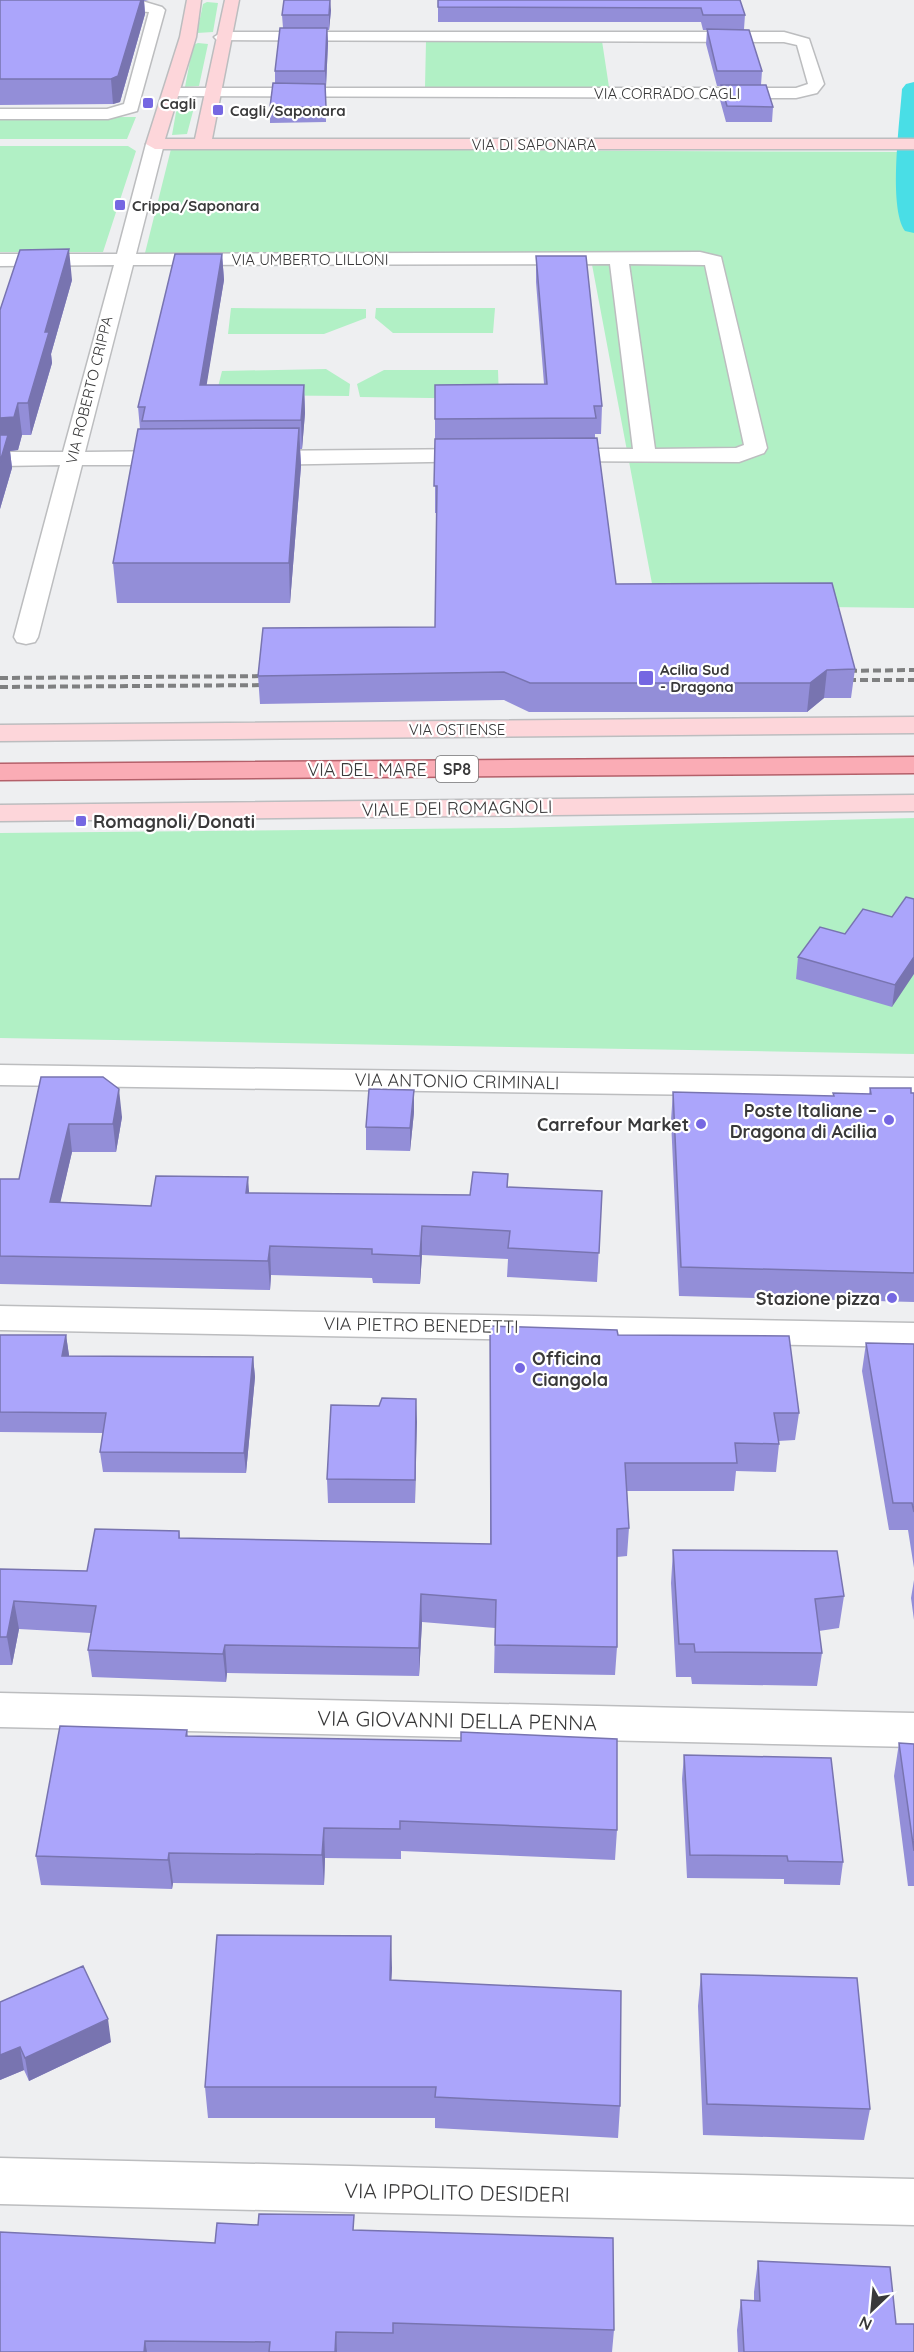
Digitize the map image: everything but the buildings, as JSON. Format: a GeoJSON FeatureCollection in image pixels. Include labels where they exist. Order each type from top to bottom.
{"type":"FeatureCollection","features":[{"type":"Feature","properties":{"kind":"main road","name":"VIA DEL MARE"},"geometry":{"type":"LineString","coordinates":[[0,772],[914,765]]}},
{"type":"Feature","properties":{"kind":"street"},"geometry":{"type":"LineString","coordinates":[[194,0],[208,39],[212,93],[202,144]]}},
{"type":"Feature","properties":{"kind":"street"},"geometry":{"type":"LineString","coordinates":[[155,144],[172,93],[232,0]]}},
{"type":"Feature","properties":{"kind":"street"},"geometry":{"type":"LineString","coordinates":[[0,114],[108,114],[131,107],[157,10],[141,6],[79,5]]}},
{"type":"Feature","properties":{"kind":"street","name":"VIA CORRADO CAGLI"},"geometry":{"type":"LineString","coordinates":[[208,39],[784,38],[804,42],[816,84],[811,90],[796,93],[212,93]]}},
{"type":"Feature","properties":{"kind":"street"},"geometry":{"type":"LineString","coordinates":[[172,93],[212,93]]}},
{"type":"Feature","properties":{"kind":"street","name":"VIA DI SAPONARA"},"geometry":{"type":"LineString","coordinates":[[155,144],[914,144]]}},
{"type":"Feature","properties":{"kind":"street","name":"VIA ROBERTO CRIPPA"},"geometry":{"type":"LineString","coordinates":[[26,637],[155,144]]}},
{"type":"Feature","properties":{"kind":"street"},"geometry":{"type":"LineString","coordinates":[[537,456],[645,455],[619,258]]}},
{"type":"Feature","properties":{"kind":"street","name":"VIA UMBERTO LILLONI"},"geometry":{"type":"LineString","coordinates":[[0,260],[700,258],[716,262],[756,444],[753,451],[739,455],[645,455]]}},
{"type":"Feature","properties":{"kind":"street"},"geometry":{"type":"LineString","coordinates":[[238,458],[501,456]]}},
{"type":"Feature","properties":{"kind":"street"},"geometry":{"type":"LineString","coordinates":[[0,459],[202,458]]}},
{"type":"Feature","properties":{"kind":"street","name":"VIA OSTIENSE"},"geometry":{"type":"LineString","coordinates":[[0,733],[914,725]]}},
{"type":"Feature","properties":{"kind":"street","name":"VIALE DEI ROMAGNOLI"},"geometry":{"type":"LineString","coordinates":[[0,813],[914,803]]}},
{"type":"Feature","properties":{"kind":"street","name":"VIA ANTONIO CRIMINALI"},"geometry":{"type":"LineString","coordinates":[[0,1075],[914,1088]]}},
{"type":"Feature","properties":{"kind":"street","name":"VIA PIETRO BENEDETTI"},"geometry":{"type":"LineString","coordinates":[[0,1318],[914,1335]]}},
{"type":"Feature","properties":{"kind":"street","name":"VIA GIOVANNI DELLA PENNA"},"geometry":{"type":"LineString","coordinates":[[0,1710],[914,1730]]}},
{"type":"Feature","properties":{"kind":"street","name":"VIA IPPOLITO DESIDERI"},"geometry":{"type":"LineString","coordinates":[[0,2181],[914,2202]]}},
{"type":"Feature","properties":{"kind":"green space"},"geometry":{"type":"Polygon","coordinates":[[[218,3],[213,32],[197,33],[203,4],[218,3]]]}},
{"type":"Feature","properties":{"kind":"green space"},"geometry":{"type":"Polygon","coordinates":[[[426,41],[602,41],[609,87],[425,87],[426,41]]]}},
{"type":"Feature","properties":{"kind":"green space"},"geometry":{"type":"Polygon","coordinates":[[[208,44],[199,86],[185,87],[193,45],[208,44]]]}},
{"type":"Feature","properties":{"kind":"green space"},"geometry":{"type":"Polygon","coordinates":[[[191,98],[196,100],[187,134],[172,135],[178,101],[191,98]]]}},
{"type":"Feature","properties":{"kind":"green space"},"geometry":{"type":"Polygon","coordinates":[[[0,117],[136,117],[127,139],[0,139],[0,117]]]}},
{"type":"Feature","properties":{"kind":"green space"},"geometry":{"type":"Polygon","coordinates":[[[0,146],[128,146],[136,151],[103,252],[0,252],[0,146]]]}},
{"type":"Feature","properties":{"kind":"green space"},"geometry":{"type":"Polygon","coordinates":[[[171,149],[914,152],[914,608],[656,605],[590,254],[145,253],[171,149]]]}},
{"type":"Feature","properties":{"kind":"green space"},"geometry":{"type":"Polygon","coordinates":[[[231,308],[366,309],[366,318],[324,334],[228,334],[231,308]]]}},
{"type":"Feature","properties":{"kind":"green space"},"geometry":{"type":"Polygon","coordinates":[[[376,308],[495,308],[493,333],[393,333],[375,318],[376,308]]]}},
{"type":"Feature","properties":{"kind":"green space"},"geometry":{"type":"Polygon","coordinates":[[[326,369],[350,384],[349,396],[216,395],[222,371],[326,369]]]}},
{"type":"Feature","properties":{"kind":"green space"},"geometry":{"type":"Polygon","coordinates":[[[384,370],[498,370],[499,399],[360,397],[357,384],[384,370]]]}},
{"type":"Feature","properties":{"kind":"green space"},"geometry":{"type":"Polygon","coordinates":[[[914,818],[914,1054],[0,1038],[0,833],[509,828],[914,818]]]}},
{"type":"Feature","properties":{"kind":"waterway"},"geometry":{"type":"LineString","coordinates":[[914,89],[909,194],[914,225]]}},
{"type":"Feature","properties":{"kind":"railway"},"geometry":{"type":"LineString","coordinates":[[837,671],[914,670]]}},
{"type":"Feature","properties":{"kind":"railway"},"geometry":{"type":"LineString","coordinates":[[0,678],[276,676]]}},
{"type":"Feature","properties":{"kind":"railway"},"geometry":{"type":"LineString","coordinates":[[836,680],[914,680]]}},
{"type":"Feature","properties":{"kind":"railway"},"geometry":{"type":"LineString","coordinates":[[0,687],[275,685]]}},
{"type":"Feature","properties":{"kind":"place","name":"Cagli"},"geometry":{"type":"Point","coordinates":[148,103]}},
{"type":"Feature","properties":{"kind":"place","name":"Cagli/Saponara"},"geometry":{"type":"Point","coordinates":[218,110]}},
{"type":"Feature","properties":{"kind":"place","name":"Crippa/Saponara"},"geometry":{"type":"Point","coordinates":[120,205]}},
{"type":"Feature","properties":{"kind":"place","name":"Acilia Sud - Dragona"},"geometry":{"type":"Point","coordinates":[646,678]}},
{"type":"Feature","properties":{"kind":"place","name":"Romagnoli/Donati"},"geometry":{"type":"Point","coordinates":[81,821]}},
{"type":"Feature","properties":{"kind":"place","name":"Poste Italiane – Dragona di Acilia"},"geometry":{"type":"Point","coordinates":[889,1120]}},
{"type":"Feature","properties":{"kind":"place","name":"Carrefour Market"},"geometry":{"type":"Point","coordinates":[701,1124]}},
{"type":"Feature","properties":{"kind":"place","name":"Stazione pizza"},"geometry":{"type":"Point","coordinates":[892,1298]}},
{"type":"Feature","properties":{"kind":"place","name":"Officina Ciangola"},"geometry":{"type":"Point","coordinates":[520,1368]}}]}
